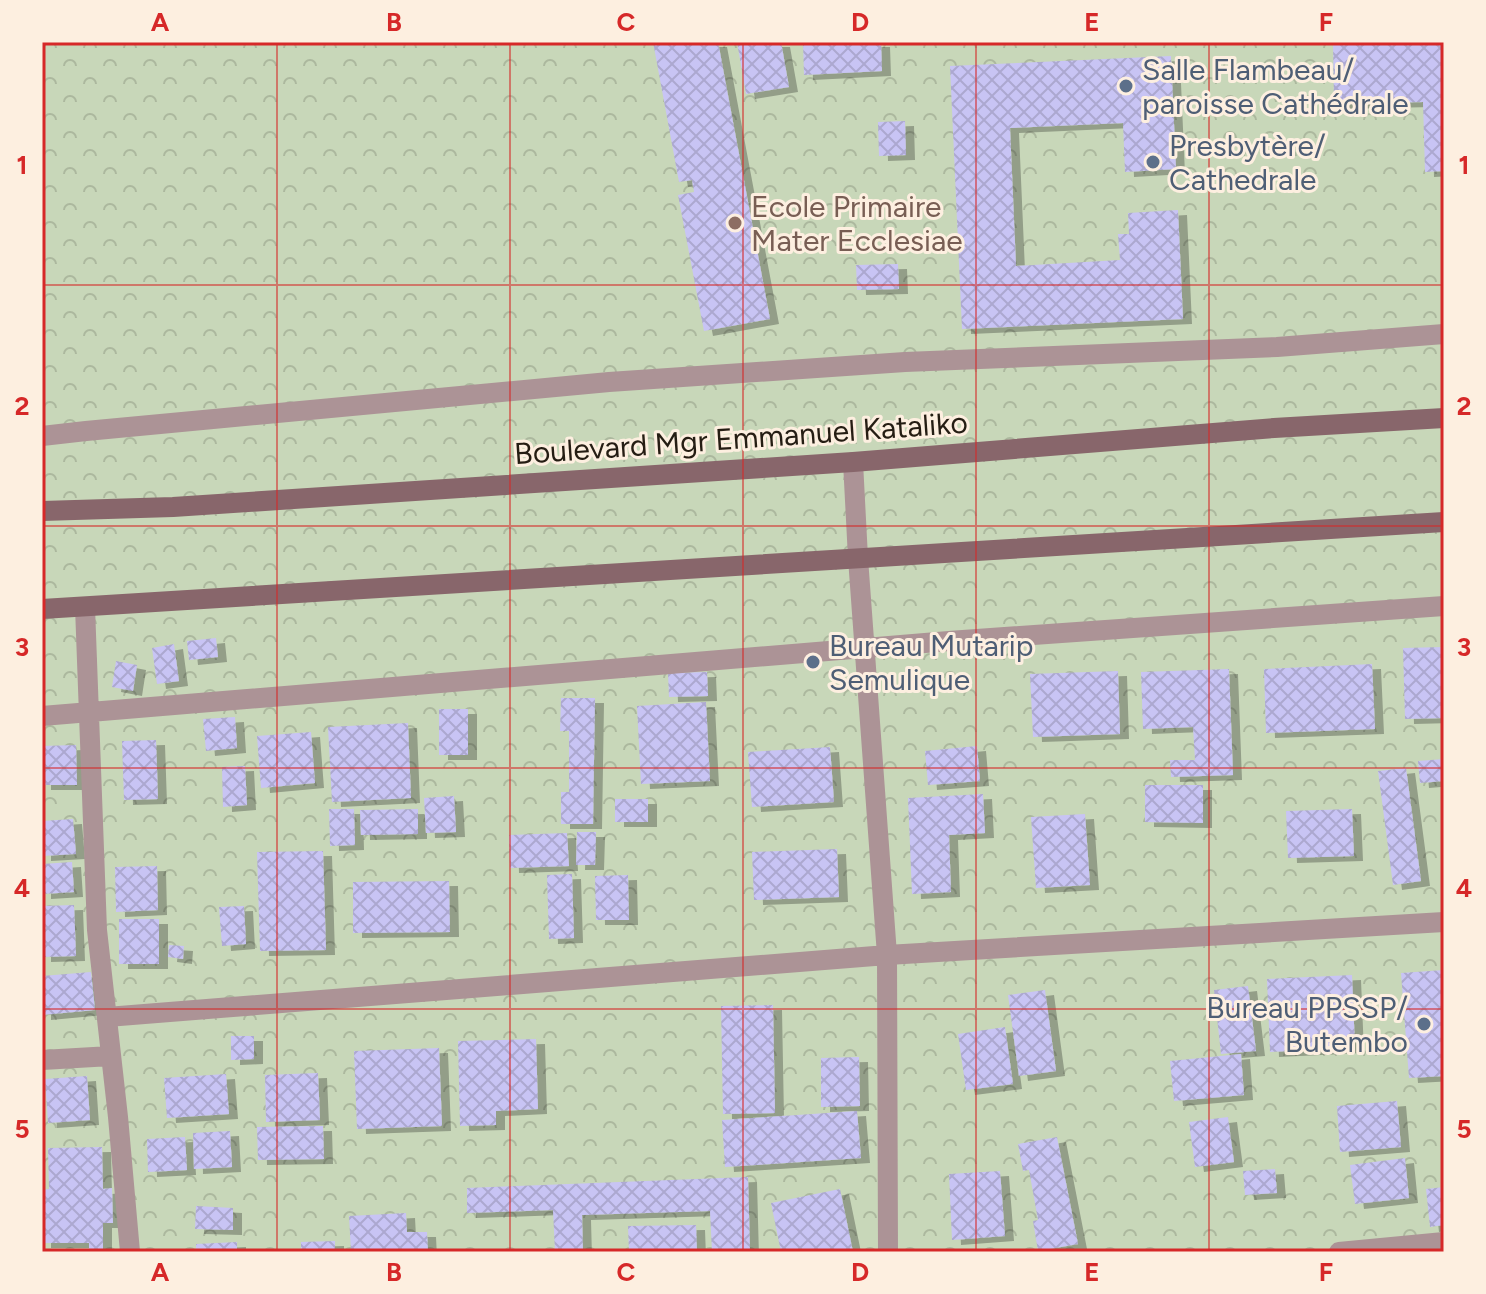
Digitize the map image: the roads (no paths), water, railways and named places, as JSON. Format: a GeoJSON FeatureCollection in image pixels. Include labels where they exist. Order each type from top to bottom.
{"type":"FeatureCollection","features":[{"type":"Feature","properties":{"kind":"street"},"geometry":{"type":"LineString","coordinates":[[42,436],[609,382],[905,362],[1277,347],[1444,334]]}},
{"type":"Feature","properties":{"kind":"street","name":"Boulevard Mgr Emmanuel Kataliko"},"geometry":{"type":"LineString","coordinates":[[42,511],[173,507],[853,462],[1274,428],[1444,418]]}},
{"type":"Feature","properties":{"kind":"street"},"geometry":{"type":"LineString","coordinates":[[853,462],[887,955],[888,1252]]}},
{"type":"Feature","properties":{"kind":"street"},"geometry":{"type":"LineString","coordinates":[[42,609],[1444,522]]}},
{"type":"Feature","properties":{"kind":"street"},"geometry":{"type":"LineString","coordinates":[[42,716],[965,640],[1444,606]]}},
{"type":"Feature","properties":{"kind":"street"},"geometry":{"type":"LineString","coordinates":[[85,607],[97,930],[130,1252]]}},
{"type":"Feature","properties":{"kind":"street"},"geometry":{"type":"LineString","coordinates":[[107,1017],[887,955],[1444,922]]}},
{"type":"Feature","properties":{"kind":"street"},"geometry":{"type":"LineString","coordinates":[[42,1060],[111,1056]]}},
{"type":"Feature","properties":{"kind":"street"},"geometry":{"type":"LineString","coordinates":[[1339,1252],[1444,1242]]}},
{"type":"Feature","properties":{"kind":"place","name":"Salle Flambeau/ paroisse Cathédrale"},"geometry":{"type":"Point","coordinates":[1126,86]}},
{"type":"Feature","properties":{"kind":"place","name":"Presbytère/ Cathedrale"},"geometry":{"type":"Point","coordinates":[1153,162]}},
{"type":"Feature","properties":{"kind":"place","name":"Ecole Primaire Mater Ecclesiae"},"geometry":{"type":"Point","coordinates":[735,223]}},
{"type":"Feature","properties":{"kind":"place","name":"Bureau Mutarip Semulique"},"geometry":{"type":"Point","coordinates":[813,662]}},
{"type":"Feature","properties":{"kind":"place","name":"Bureau PPSSP/ Butembo"},"geometry":{"type":"Point","coordinates":[1424,1024]}}]}
